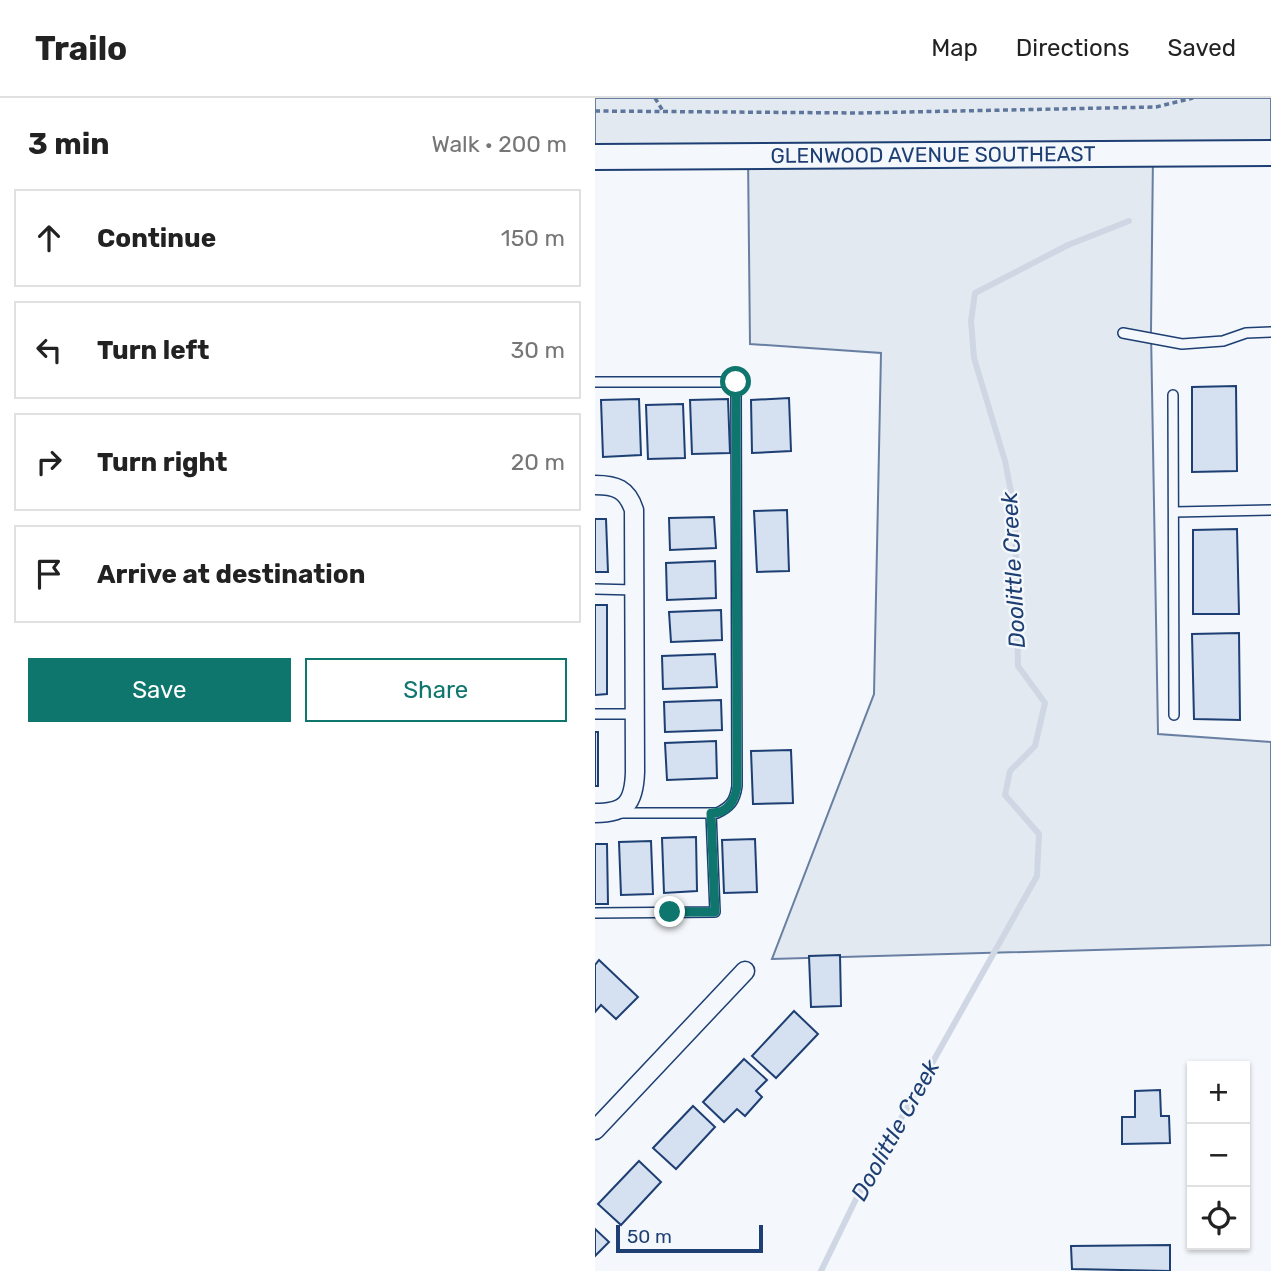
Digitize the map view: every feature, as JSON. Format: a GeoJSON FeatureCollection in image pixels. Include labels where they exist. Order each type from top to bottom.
{"type":"FeatureCollection","features":[{"type":"Feature","properties":{"kind":"main road","name":"GLENWOOD AVENUE SOUTHEAST"},"geometry":{"type":"LineString","coordinates":[[595,157],[1271,153]]}},
{"type":"Feature","properties":{"kind":"street"},"geometry":{"type":"LineString","coordinates":[[595,485],[611,485],[622,489],[630,497],[635,510],[635,788],[628,804],[616,813],[595,813]]}},
{"type":"Feature","properties":{"kind":"street"},"geometry":{"type":"LineString","coordinates":[[595,1130],[744,971]]}},
{"type":"Feature","properties":{"kind":"lane"},"geometry":{"type":"LineString","coordinates":[[1123,333],[1182,344],[1223,341],[1246,333],[1271,332]]}},
{"type":"Feature","properties":{"kind":"lane"},"geometry":{"type":"LineString","coordinates":[[595,382],[736,382],[736,797],[728,808],[717,813],[616,813]]}},
{"type":"Feature","properties":{"kind":"lane"},"geometry":{"type":"LineString","coordinates":[[1173,395],[1174,715]]}},
{"type":"Feature","properties":{"kind":"lane"},"geometry":{"type":"LineString","coordinates":[[1174,512],[1271,510]]}},
{"type":"Feature","properties":{"kind":"lane"},"geometry":{"type":"LineString","coordinates":[[595,589],[635,590]]}},
{"type":"Feature","properties":{"kind":"lane"},"geometry":{"type":"LineString","coordinates":[[595,714],[635,714]]}},
{"type":"Feature","properties":{"kind":"lane"},"geometry":{"type":"LineString","coordinates":[[595,913],[715,912],[711,813]]}},
{"type":"Feature","properties":{"kind":"path"},"geometry":{"type":"LineString","coordinates":[[655,98],[663,111]]}},
{"type":"Feature","properties":{"kind":"path"},"geometry":{"type":"LineString","coordinates":[[595,111],[858,113],[1156,107],[1193,98]]}},
{"type":"Feature","properties":{"kind":"shaded area"},"geometry":{"type":"Polygon","coordinates":[[[595,98],[1271,98],[1271,155],[1153,155],[1151,331],[1158,734],[1271,742],[1271,945],[772,959],[874,694],[881,353],[750,344],[748,156],[595,157],[595,98]]]}},
{"type":"Feature","properties":{"kind":"building"},"geometry":{"type":"Polygon","coordinates":[[[1236,386],[1237,471],[1192,472],[1192,387],[1236,386]]]}},
{"type":"Feature","properties":{"kind":"building"},"geometry":{"type":"Polygon","coordinates":[[[789,398],[791,451],[752,453],[751,400],[789,398]]]}},
{"type":"Feature","properties":{"kind":"building"},"geometry":{"type":"Polygon","coordinates":[[[639,399],[641,455],[603,457],[601,400],[639,399]]]}},
{"type":"Feature","properties":{"kind":"building"},"geometry":{"type":"Polygon","coordinates":[[[728,399],[730,453],[692,454],[690,400],[728,399]]]}},
{"type":"Feature","properties":{"kind":"building"},"geometry":{"type":"Polygon","coordinates":[[[683,404],[685,458],[648,459],[646,405],[683,404]]]}},
{"type":"Feature","properties":{"kind":"building"},"geometry":{"type":"Polygon","coordinates":[[[787,510],[789,571],[757,572],[754,511],[787,510]]]}},
{"type":"Feature","properties":{"kind":"building"},"geometry":{"type":"Polygon","coordinates":[[[714,517],[716,548],[670,550],[669,518],[714,517]]]}},
{"type":"Feature","properties":{"kind":"building"},"geometry":{"type":"Polygon","coordinates":[[[595,519],[606,519],[608,572],[595,572],[595,519]]]}},
{"type":"Feature","properties":{"kind":"building"},"geometry":{"type":"Polygon","coordinates":[[[1237,529],[1239,614],[1193,614],[1193,530],[1237,529]]]}},
{"type":"Feature","properties":{"kind":"building"},"geometry":{"type":"Polygon","coordinates":[[[715,561],[716,598],[667,600],[666,563],[715,561]]]}},
{"type":"Feature","properties":{"kind":"building"},"geometry":{"type":"Polygon","coordinates":[[[595,605],[607,605],[607,694],[595,695],[595,605]]]}},
{"type":"Feature","properties":{"kind":"building"},"geometry":{"type":"Polygon","coordinates":[[[721,610],[722,640],[671,642],[669,612],[721,610]]]}},
{"type":"Feature","properties":{"kind":"building"},"geometry":{"type":"Polygon","coordinates":[[[1239,633],[1240,720],[1194,719],[1192,634],[1239,633]]]}},
{"type":"Feature","properties":{"kind":"building"},"geometry":{"type":"Polygon","coordinates":[[[715,654],[717,687],[663,689],[662,656],[715,654]]]}},
{"type":"Feature","properties":{"kind":"building"},"geometry":{"type":"Polygon","coordinates":[[[721,700],[722,730],[665,732],[664,702],[721,700]]]}},
{"type":"Feature","properties":{"kind":"building"},"geometry":{"type":"Polygon","coordinates":[[[595,732],[598,732],[598,786],[595,786],[595,732]]]}},
{"type":"Feature","properties":{"kind":"building"},"geometry":{"type":"Polygon","coordinates":[[[716,741],[717,778],[667,780],[665,743],[716,741]]]}},
{"type":"Feature","properties":{"kind":"building"},"geometry":{"type":"Polygon","coordinates":[[[791,750],[793,803],[753,804],[751,751],[791,750]]]}},
{"type":"Feature","properties":{"kind":"building"},"geometry":{"type":"Polygon","coordinates":[[[696,837],[697,891],[664,893],[662,838],[696,837]]]}},
{"type":"Feature","properties":{"kind":"building"},"geometry":{"type":"Polygon","coordinates":[[[755,839],[757,892],[724,893],[722,840],[755,839]]]}},
{"type":"Feature","properties":{"kind":"building"},"geometry":{"type":"Polygon","coordinates":[[[651,841],[653,894],[621,895],[619,842],[651,841]]]}},
{"type":"Feature","properties":{"kind":"building"},"geometry":{"type":"Polygon","coordinates":[[[595,844],[607,844],[608,904],[595,904],[595,844]]]}},
{"type":"Feature","properties":{"kind":"building"},"geometry":{"type":"Polygon","coordinates":[[[840,955],[841,1006],[811,1007],[809,956],[840,955]]]}},
{"type":"Feature","properties":{"kind":"building"},"geometry":{"type":"Polygon","coordinates":[[[599,960],[638,997],[616,1019],[601,1005],[595,1012],[595,965],[599,960]]]}},
{"type":"Feature","properties":{"kind":"building"},"geometry":{"type":"Polygon","coordinates":[[[794,1011],[818,1034],[776,1078],[752,1056],[794,1011]]]}},
{"type":"Feature","properties":{"kind":"building"},"geometry":{"type":"Polygon","coordinates":[[[744,1059],[767,1080],[756,1091],[762,1097],[745,1116],[737,1109],[724,1122],[703,1102],[744,1059]]]}},
{"type":"Feature","properties":{"kind":"building"},"geometry":{"type":"Polygon","coordinates":[[[1160,1090],[1161,1116],[1169,1116],[1170,1143],[1122,1144],[1122,1117],[1135,1117],[1135,1091],[1160,1090]]]}},
{"type":"Feature","properties":{"kind":"building"},"geometry":{"type":"Polygon","coordinates":[[[693,1106],[715,1127],[676,1169],[653,1148],[693,1106]]]}},
{"type":"Feature","properties":{"kind":"building"},"geometry":{"type":"Polygon","coordinates":[[[639,1161],[661,1182],[621,1225],[598,1204],[639,1161]]]}},
{"type":"Feature","properties":{"kind":"building"},"geometry":{"type":"Polygon","coordinates":[[[595,1229],[609,1242],[595,1256],[595,1229]]]}},
{"type":"Feature","properties":{"kind":"building"},"geometry":{"type":"Polygon","coordinates":[[[1170,1245],[1170,1271],[1072,1269],[1071,1246],[1170,1245]]]}},
{"type":"Feature","properties":{"kind":"waterway","name":"Doolittle Creek"},"geometry":{"type":"LineString","coordinates":[[821,1271],[857,1197],[1037,876],[1039,834],[1005,795],[1010,771],[1035,746],[1045,703],[1018,666],[1015,512],[1005,461],[974,358],[971,321],[975,293],[1068,245],[1129,221]]}},
{"type":"Feature","properties":{"kind":"route"},"geometry":{"type":"LineString","coordinates":[[670,912],[715,912],[711,813],[728,808],[736,797],[736,382]]}}]}
